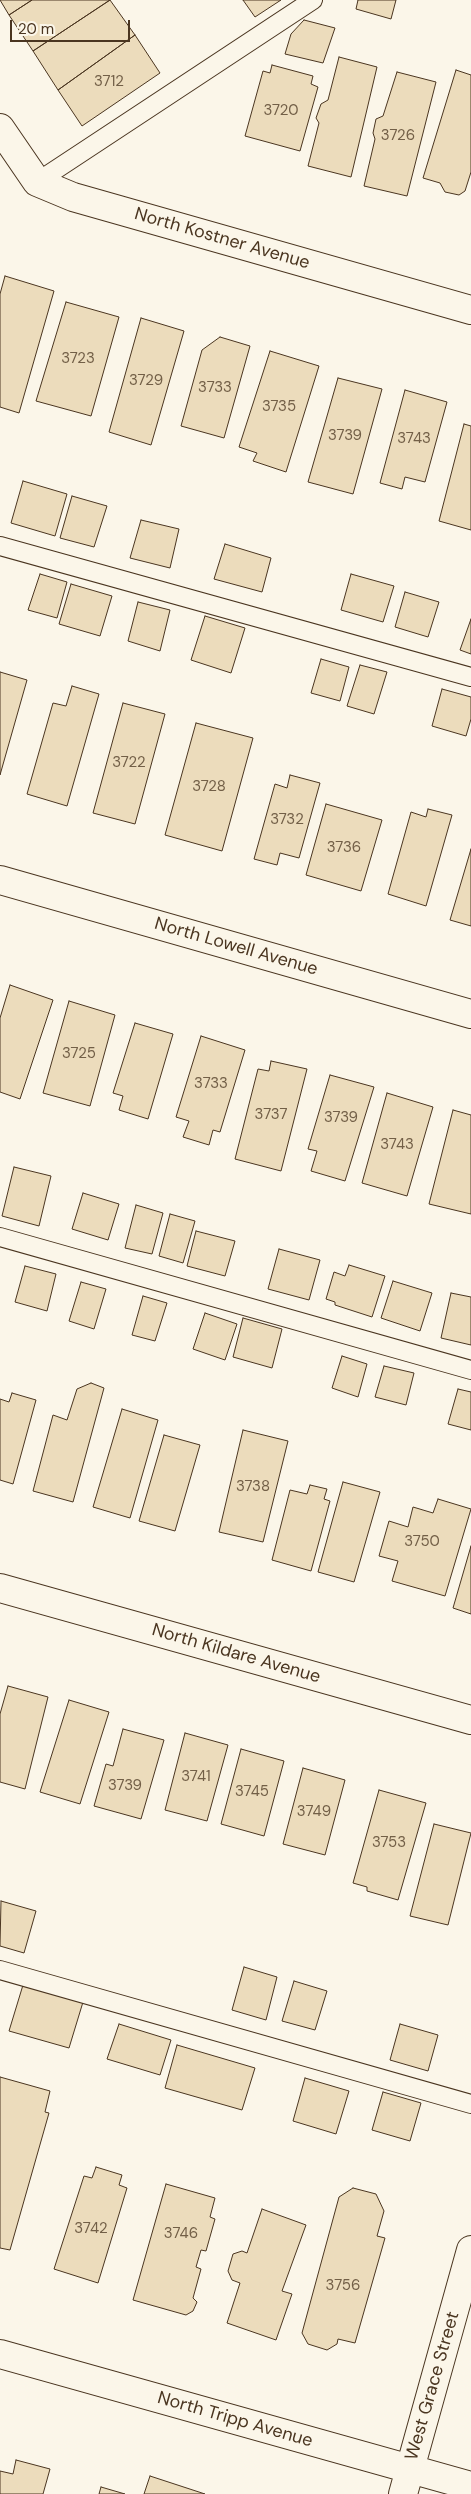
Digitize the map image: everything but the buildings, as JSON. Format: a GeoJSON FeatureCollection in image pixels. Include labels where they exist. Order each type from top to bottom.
{"type":"FeatureCollection","features":[{"type":"Feature","properties":{"kind":"street"},"geometry":{"type":"LineString","coordinates":[[0,128],[37,182]]}},
{"type":"Feature","properties":{"kind":"street","name":"North Kostner Avenue"},"geometry":{"type":"LineString","coordinates":[[37,182],[73,197],[471,310]]}},
{"type":"Feature","properties":{"kind":"street","name":"North Lowell Avenue"},"geometry":{"type":"LineString","coordinates":[[0,880],[471,1014]]}},
{"type":"Feature","properties":{"kind":"street","name":"North Kildare Avenue"},"geometry":{"type":"LineString","coordinates":[[0,1588],[471,1720]]}},
{"type":"Feature","properties":{"kind":"street","name":"West Grace Street"},"geometry":{"type":"LineString","coordinates":[[406,2481],[471,2250]]}},
{"type":"Feature","properties":{"kind":"street","name":"North Tripp Avenue"},"geometry":{"type":"LineString","coordinates":[[0,2354],[406,2481],[471,2486]]}},
{"type":"Feature","properties":{"kind":"lane"},"geometry":{"type":"LineString","coordinates":[[37,182],[313,0]]}},
{"type":"Feature","properties":{"kind":"lane"},"geometry":{"type":"LineString","coordinates":[[0,546],[471,677]]}},
{"type":"Feature","properties":{"kind":"lane"},"geometry":{"type":"LineString","coordinates":[[0,1237],[471,1370]]}},
{"type":"Feature","properties":{"kind":"lane"},"geometry":{"type":"LineString","coordinates":[[0,1970],[471,2104]]}}]}
